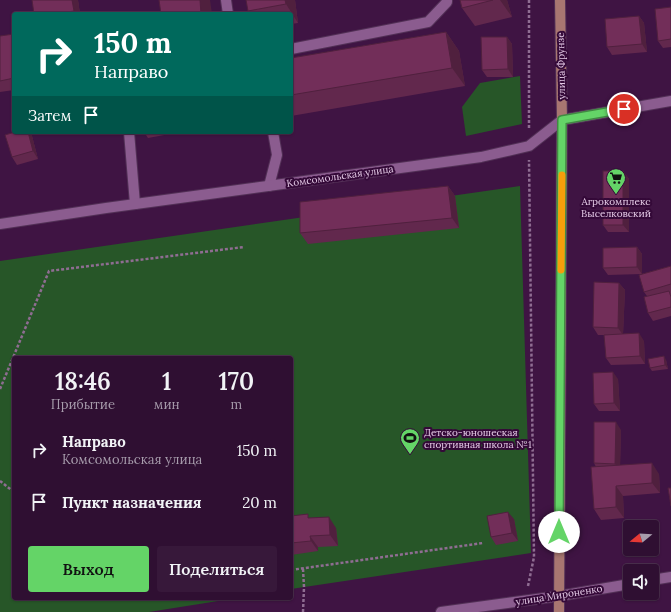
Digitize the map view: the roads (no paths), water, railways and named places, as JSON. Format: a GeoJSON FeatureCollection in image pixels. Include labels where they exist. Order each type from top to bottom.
{"type":"FeatureCollection","features":[{"type":"Feature","properties":{"kind":"main road","name":"улица Фрунзе"},"geometry":{"type":"LineString","coordinates":[[559,612],[562,120],[560,0]]}},
{"type":"Feature","properties":{"kind":"street"},"geometry":{"type":"LineString","coordinates":[[226,0],[228,12]]}},
{"type":"Feature","properties":{"kind":"street"},"geometry":{"type":"LineString","coordinates":[[293,49],[428,22],[447,2],[447,0]]}},
{"type":"Feature","properties":{"kind":"street","name":"Комсомольская улица"},"geometry":{"type":"LineString","coordinates":[[0,224],[481,157],[529,146],[562,120],[671,101]]}},
{"type":"Feature","properties":{"kind":"street"},"geometry":{"type":"LineString","coordinates":[[129,134],[135,204]]}},
{"type":"Feature","properties":{"kind":"street"},"geometry":{"type":"LineString","coordinates":[[269,186],[277,155],[273,134]]}},
{"type":"Feature","properties":{"kind":"street"},"geometry":{"type":"LineString","coordinates":[[659,579],[671,577]]}},
{"type":"Feature","properties":{"kind":"street","name":"улица Мироненко"},"geometry":{"type":"LineString","coordinates":[[441,612],[559,596],[623,585]]}},
{"type":"Feature","properties":{"kind":"place","name":"Агрокомплекс Выселковский"},"geometry":{"type":"Point","coordinates":[616,195]}},
{"type":"Feature","properties":{"kind":"place","name":"Детско-юношеская спортивная школа №1"},"geometry":{"type":"Point","coordinates":[410,455]}}]}
